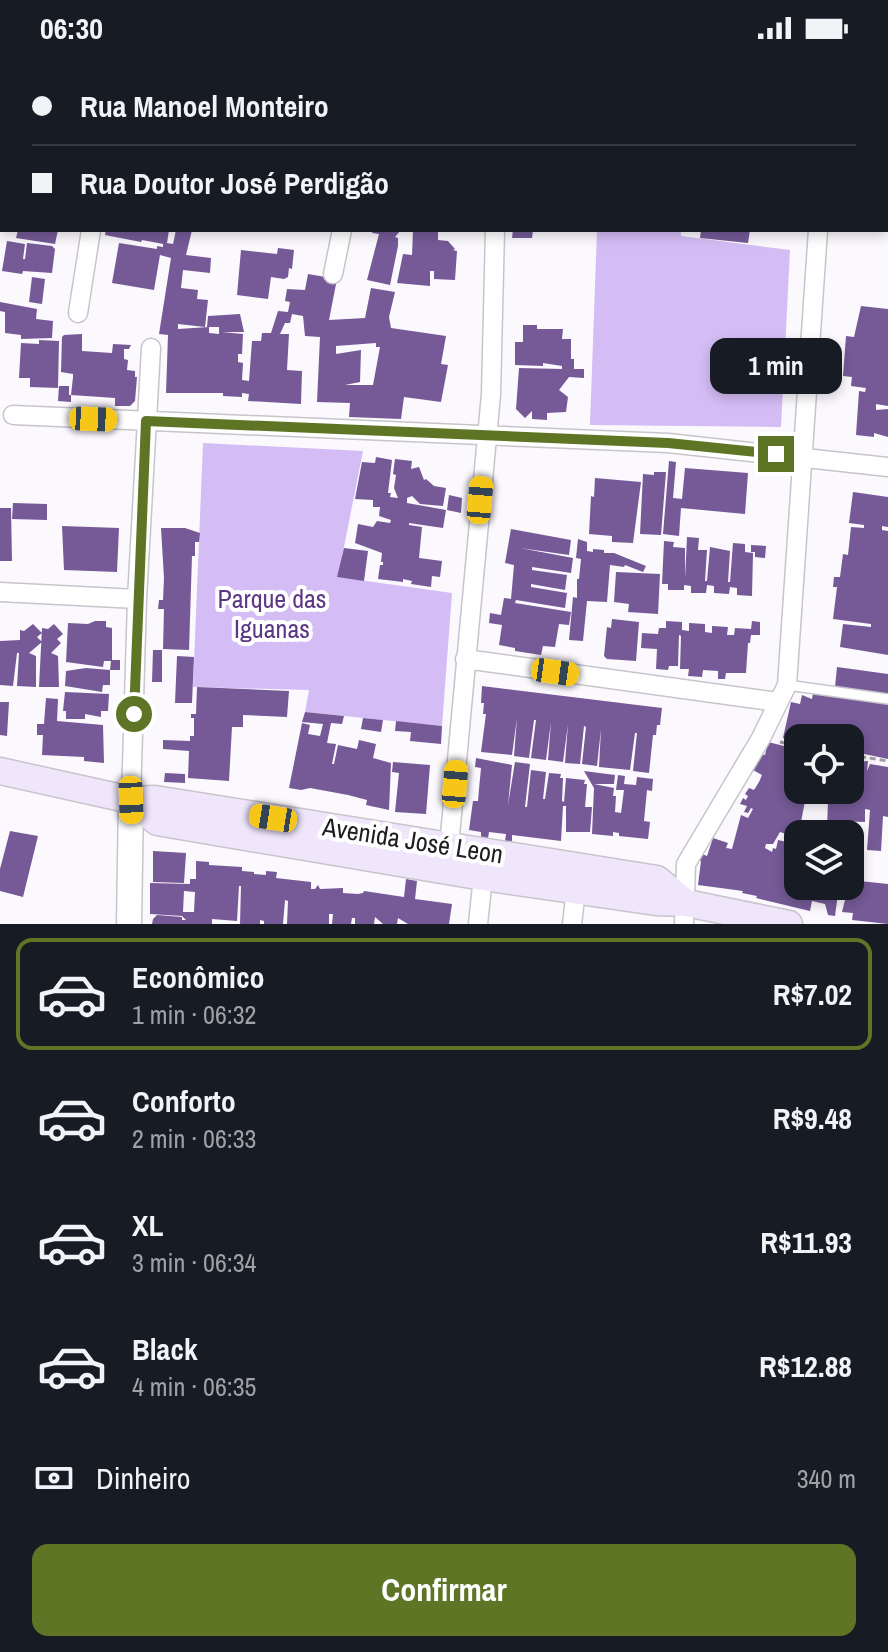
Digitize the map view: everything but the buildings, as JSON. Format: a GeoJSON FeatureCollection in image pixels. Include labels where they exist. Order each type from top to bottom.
{"type":"FeatureCollection","features":[{"type":"Feature","properties":{"kind":"main road","name":"Avenida José Leon"},"geometry":{"type":"LineString","coordinates":[[0,771],[131,800],[157,822],[578,879],[685,914],[789,924]]}},
{"type":"Feature","properties":{"kind":"street"},"geometry":{"type":"LineString","coordinates":[[78,313],[91,232]]}},
{"type":"Feature","properties":{"kind":"street"},"geometry":{"type":"LineString","coordinates":[[333,274],[342,232]]}},
{"type":"Feature","properties":{"kind":"street"},"geometry":{"type":"LineString","coordinates":[[448,859],[491,394],[495,232]]}},
{"type":"Feature","properties":{"kind":"street"},"geometry":{"type":"LineString","coordinates":[[685,914],[686,864],[761,738],[787,685],[818,232]]}},
{"type":"Feature","properties":{"kind":"street"},"geometry":{"type":"LineString","coordinates":[[129,924],[137,599],[151,348]]}},
{"type":"Feature","properties":{"kind":"street"},"geometry":{"type":"LineString","coordinates":[[13,415],[668,443],[888,467]]}},
{"type":"Feature","properties":{"kind":"street"},"geometry":{"type":"LineString","coordinates":[[0,592],[137,599]]}},
{"type":"Feature","properties":{"kind":"street"},"geometry":{"type":"LineString","coordinates":[[465,659],[777,702]]}},
{"type":"Feature","properties":{"kind":"street"},"geometry":{"type":"LineString","coordinates":[[478,924],[485,864]]}},
{"type":"Feature","properties":{"kind":"street"},"geometry":{"type":"LineString","coordinates":[[572,924],[578,879]]}},
{"type":"Feature","properties":{"kind":"lane"},"geometry":{"type":"LineString","coordinates":[[787,685],[888,699]]}},
{"type":"Feature","properties":{"kind":"path"},"geometry":{"type":"LineString","coordinates":[[864,757],[888,761]]}},
{"type":"Feature","properties":{"kind":"green space"},"geometry":{"type":"Polygon","coordinates":[[[597,232],[681,232],[681,236],[790,250],[781,427],[590,425],[597,232]]]}},
{"type":"Feature","properties":{"kind":"green space","name":"Parque das Iguanas"},"geometry":{"type":"Polygon","coordinates":[[[203,443],[363,451],[338,577],[452,593],[442,726],[305,712],[309,690],[193,687],[203,443]]]}},
{"type":"Feature","properties":{"kind":"route"},"geometry":{"type":"LineString","coordinates":[[134,714],[146,421],[668,443],[776,454]]}}]}
